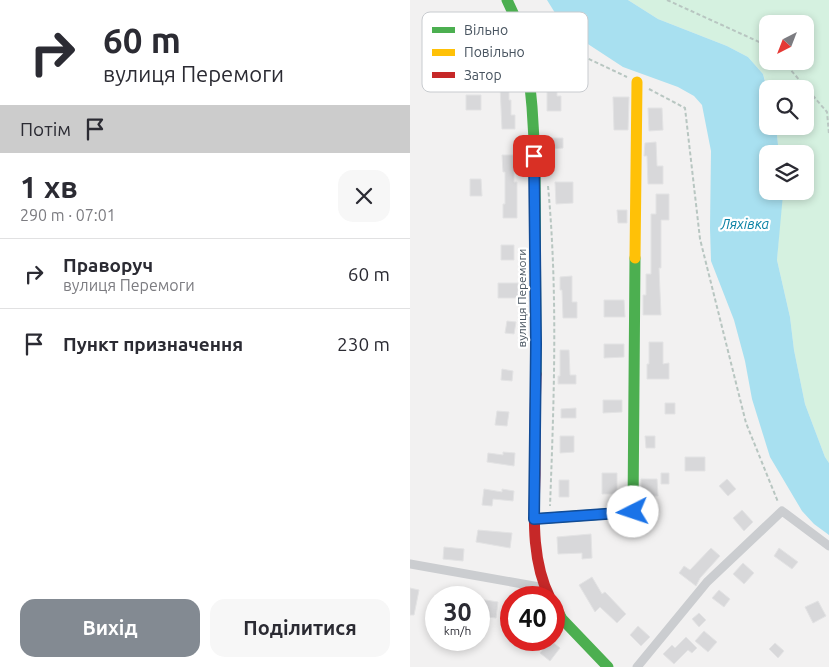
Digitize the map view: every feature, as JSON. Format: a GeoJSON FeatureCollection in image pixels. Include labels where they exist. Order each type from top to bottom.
{"type":"FeatureCollection","features":[{"type":"Feature","properties":{"kind":"main road","name":"вулиця Перемоги"},"geometry":{"type":"LineString","coordinates":[[507,0],[513,12]]}},
{"type":"Feature","properties":{"kind":"main road"},"geometry":{"type":"LineString","coordinates":[[534,519],[633,512],[637,82]]}},
{"type":"Feature","properties":{"kind":"main road","name":"вулиця Перемоги"},"geometry":{"type":"LineString","coordinates":[[531,92],[534,156],[536,344],[534,519],[536,554],[546,586]]}},
{"type":"Feature","properties":{"kind":"main road"},"geometry":{"type":"LineString","coordinates":[[565,622],[608,667]]}},
{"type":"Feature","properties":{"kind":"street"},"geometry":{"type":"LineString","coordinates":[[637,667],[707,582],[782,511],[829,546]]}},
{"type":"Feature","properties":{"kind":"street"},"geometry":{"type":"LineString","coordinates":[[410,564],[515,586]]}},
{"type":"Feature","properties":{"kind":"path"},"geometry":{"type":"LineString","coordinates":[[667,0],[759,42]]}},
{"type":"Feature","properties":{"kind":"path"},"geometry":{"type":"LineString","coordinates":[[588,59],[685,108],[700,239],[746,423],[782,511]]}},
{"type":"Feature","properties":{"kind":"path"},"geometry":{"type":"LineString","coordinates":[[790,70],[827,112],[829,134]]}},
{"type":"Feature","properties":{"kind":"path"},"geometry":{"type":"LineString","coordinates":[[548,187],[554,269],[553,441],[550,518]]}},
{"type":"Feature","properties":{"kind":"green space"},"geometry":{"type":"Polygon","coordinates":[[[628,0],[829,0],[829,463],[805,404],[794,350],[790,317],[777,260],[781,200],[814,200],[814,145],[778,145],[777,135],[814,135],[814,80],[765,80],[759,70],[814,70],[814,15],[759,15],[759,69],[748,57],[727,46],[658,19],[628,0]]]}},
{"type":"Feature","properties":{"kind":"water","name":"Ляхівка"},"geometry":{"type":"Polygon","coordinates":[[[547,0],[628,0],[658,19],[727,46],[748,57],[763,74],[765,80],[759,80],[759,135],[777,135],[778,145],[759,145],[759,200],[782,200],[777,260],[790,317],[794,350],[805,404],[829,463],[829,535],[814,524],[802,511],[770,457],[752,399],[745,361],[734,320],[711,261],[711,151],[702,105],[694,96],[678,87],[623,67],[588,44],[588,12],[554,12],[547,0]]]}},
{"type":"Feature","properties":{"kind":"building"},"geometry":{"type":"Polygon","coordinates":[[[500,92],[509,92],[511,115],[515,115],[515,129],[502,129],[500,92]]]}},
{"type":"Feature","properties":{"kind":"building"},"geometry":{"type":"Polygon","coordinates":[[[547,92],[557,92],[557,96],[561,96],[561,111],[547,111],[547,92]]]}},
{"type":"Feature","properties":{"kind":"building"},"geometry":{"type":"Polygon","coordinates":[[[466,95],[481,95],[481,110],[466,110],[466,95]]]}},
{"type":"Feature","properties":{"kind":"building"},"geometry":{"type":"Polygon","coordinates":[[[613,97],[629,97],[628,130],[614,130],[613,97]]]}},
{"type":"Feature","properties":{"kind":"building"},"geometry":{"type":"Polygon","coordinates":[[[648,108],[662,108],[663,130],[649,131],[648,108]]]}},
{"type":"Feature","properties":{"kind":"building"},"geometry":{"type":"Polygon","coordinates":[[[550,138],[563,138],[563,148],[550,149],[550,138]]]}},
{"type":"Feature","properties":{"kind":"building"},"geometry":{"type":"Polygon","coordinates":[[[656,142],[657,166],[663,166],[663,184],[648,184],[647,156],[644,156],[645,143],[656,142]]]}},
{"type":"Feature","properties":{"kind":"building"},"geometry":{"type":"Polygon","coordinates":[[[502,155],[514,155],[514,182],[517,182],[517,218],[503,218],[505,172],[503,172],[502,155]]]}},
{"type":"Feature","properties":{"kind":"building"},"geometry":{"type":"Polygon","coordinates":[[[470,179],[481,179],[482,196],[470,196],[470,179]]]}},
{"type":"Feature","properties":{"kind":"building"},"geometry":{"type":"Polygon","coordinates":[[[555,182],[573,182],[573,203],[556,204],[555,182]]]}},
{"type":"Feature","properties":{"kind":"building"},"geometry":{"type":"Polygon","coordinates":[[[656,194],[669,194],[669,220],[661,220],[661,268],[659,268],[661,315],[643,315],[643,295],[646,295],[646,274],[651,274],[651,214],[656,214],[656,194]]]}},
{"type":"Feature","properties":{"kind":"building"},"geometry":{"type":"Polygon","coordinates":[[[617,210],[627,210],[627,223],[618,223],[617,210]]]}},
{"type":"Feature","properties":{"kind":"building"},"geometry":{"type":"Polygon","coordinates":[[[501,245],[514,245],[514,260],[501,260],[501,245]]]}},
{"type":"Feature","properties":{"kind":"building"},"geometry":{"type":"Polygon","coordinates":[[[572,276],[572,302],[577,302],[577,318],[563,318],[560,277],[572,276]]]}},
{"type":"Feature","properties":{"kind":"building"},"geometry":{"type":"Polygon","coordinates":[[[498,283],[518,283],[518,298],[498,298],[498,283]]]}},
{"type":"Feature","properties":{"kind":"building"},"geometry":{"type":"Polygon","coordinates":[[[604,300],[624,300],[625,317],[604,317],[604,300]]]}},
{"type":"Feature","properties":{"kind":"building"},"geometry":{"type":"Polygon","coordinates":[[[507,321],[516,322],[514,334],[505,333],[507,321]]]}},
{"type":"Feature","properties":{"kind":"building"},"geometry":{"type":"Polygon","coordinates":[[[649,342],[663,342],[663,364],[669,363],[669,379],[647,379],[649,342]]]}},
{"type":"Feature","properties":{"kind":"building"},"geometry":{"type":"Polygon","coordinates":[[[604,344],[624,344],[624,357],[604,358],[604,344]]]}},
{"type":"Feature","properties":{"kind":"building"},"geometry":{"type":"Polygon","coordinates":[[[560,350],[569,350],[570,375],[576,375],[576,384],[558,384],[558,376],[560,376],[560,350]]]}},
{"type":"Feature","properties":{"kind":"building"},"geometry":{"type":"Polygon","coordinates":[[[502,369],[513,371],[512,381],[501,380],[502,369]]]}},
{"type":"Feature","properties":{"kind":"building"},"geometry":{"type":"Polygon","coordinates":[[[603,400],[622,400],[622,412],[603,413],[603,400]]]}},
{"type":"Feature","properties":{"kind":"building"},"geometry":{"type":"Polygon","coordinates":[[[665,403],[675,403],[675,414],[665,414],[665,403]]]}},
{"type":"Feature","properties":{"kind":"building"},"geometry":{"type":"Polygon","coordinates":[[[576,408],[576,418],[561,418],[561,409],[576,408]]]}},
{"type":"Feature","properties":{"kind":"building"},"geometry":{"type":"Polygon","coordinates":[[[497,411],[509,412],[507,426],[495,425],[497,411]]]}},
{"type":"Feature","properties":{"kind":"building"},"geometry":{"type":"Polygon","coordinates":[[[560,436],[574,436],[574,452],[560,453],[560,436]]]}},
{"type":"Feature","properties":{"kind":"building"},"geometry":{"type":"Polygon","coordinates":[[[645,436],[655,436],[655,448],[646,448],[645,436]]]}},
{"type":"Feature","properties":{"kind":"building"},"geometry":{"type":"Polygon","coordinates":[[[503,452],[515,453],[514,466],[487,462],[488,453],[503,455],[503,452]]]}},
{"type":"Feature","properties":{"kind":"building"},"geometry":{"type":"Polygon","coordinates":[[[685,457],[705,457],[705,471],[685,471],[685,457]]]}},
{"type":"Feature","properties":{"kind":"building"},"geometry":{"type":"Polygon","coordinates":[[[602,473],[617,473],[617,494],[602,494],[602,473]]]}},
{"type":"Feature","properties":{"kind":"building"},"geometry":{"type":"Polygon","coordinates":[[[661,473],[669,473],[669,484],[661,484],[661,473]]]}},
{"type":"Feature","properties":{"kind":"building"},"geometry":{"type":"Polygon","coordinates":[[[641,479],[657,479],[658,496],[641,496],[641,479]]]}},
{"type":"Feature","properties":{"kind":"building"},"geometry":{"type":"Polygon","coordinates":[[[727,479],[736,489],[728,496],[719,486],[727,479]]]}},
{"type":"Feature","properties":{"kind":"building"},"geometry":{"type":"Polygon","coordinates":[[[559,480],[569,480],[569,497],[559,497],[559,480]]]}},
{"type":"Feature","properties":{"kind":"building"},"geometry":{"type":"Polygon","coordinates":[[[484,489],[502,492],[502,489],[514,491],[513,501],[493,499],[492,506],[482,505],[484,489]]]}},
{"type":"Feature","properties":{"kind":"building"},"geometry":{"type":"Polygon","coordinates":[[[742,510],[753,522],[744,531],[733,518],[742,510]]]}},
{"type":"Feature","properties":{"kind":"building"},"geometry":{"type":"Polygon","coordinates":[[[478,530],[512,533],[510,548],[476,542],[478,530]]]}},
{"type":"Feature","properties":{"kind":"building"},"geometry":{"type":"Polygon","coordinates":[[[591,534],[592,558],[582,559],[582,553],[558,554],[557,537],[591,534]]]}},
{"type":"Feature","properties":{"kind":"building"},"geometry":{"type":"Polygon","coordinates":[[[444,547],[464,549],[463,561],[443,559],[444,547]]]}},
{"type":"Feature","properties":{"kind":"building"},"geometry":{"type":"Polygon","coordinates":[[[711,548],[720,556],[700,578],[696,586],[679,573],[684,566],[690,570],[711,548]]]}},
{"type":"Feature","properties":{"kind":"building"},"geometry":{"type":"Polygon","coordinates":[[[779,548],[798,562],[792,569],[774,556],[779,548]]]}},
{"type":"Feature","properties":{"kind":"building"},"geometry":{"type":"Polygon","coordinates":[[[743,563],[754,573],[744,584],[733,574],[743,563]]]}},
{"type":"Feature","properties":{"kind":"building"},"geometry":{"type":"Polygon","coordinates":[[[592,577],[602,594],[605,592],[626,614],[617,623],[600,607],[595,612],[579,585],[592,577]]]}},
{"type":"Feature","properties":{"kind":"building"},"geometry":{"type":"Polygon","coordinates":[[[410,588],[419,590],[414,615],[410,615],[410,588]]]}},
{"type":"Feature","properties":{"kind":"building"},"geometry":{"type":"Polygon","coordinates":[[[719,590],[730,599],[724,607],[712,598],[719,590]]]}},
{"type":"Feature","properties":{"kind":"building"},"geometry":{"type":"Polygon","coordinates":[[[490,601],[498,602],[496,618],[490,617],[490,601]]]}},
{"type":"Feature","properties":{"kind":"building"},"geometry":{"type":"Polygon","coordinates":[[[818,601],[826,616],[813,623],[805,607],[818,601]]]}},
{"type":"Feature","properties":{"kind":"building"},"geometry":{"type":"Polygon","coordinates":[[[699,613],[706,620],[699,627],[692,619],[699,613]]]}},
{"type":"Feature","properties":{"kind":"building"},"geometry":{"type":"Polygon","coordinates":[[[638,626],[650,637],[641,646],[630,635],[638,626]]]}},
{"type":"Feature","properties":{"kind":"building"},"geometry":{"type":"Polygon","coordinates":[[[704,631],[717,642],[708,652],[695,641],[704,631]]]}},
{"type":"Feature","properties":{"kind":"building"},"geometry":{"type":"Polygon","coordinates":[[[686,637],[697,648],[692,653],[688,650],[674,664],[663,654],[672,645],[675,648],[686,637]]]}},
{"type":"Feature","properties":{"kind":"building"},"geometry":{"type":"Polygon","coordinates":[[[775,643],[784,651],[778,658],[769,649],[775,643]]]}},
{"type":"Feature","properties":{"kind":"building"},"geometry":{"type":"Polygon","coordinates":[[[542,651],[558,651],[550,661],[540,653],[542,651]]]}},
{"type":"Feature","properties":{"kind":"traffic: fast"},"geometry":{"type":"LineString","coordinates":[[507,0],[513,12]]}},
{"type":"Feature","properties":{"kind":"traffic: fast"},"geometry":{"type":"LineString","coordinates":[[531,92],[535,156],[536,374]]}},
{"type":"Feature","properties":{"kind":"traffic: fast"},"geometry":{"type":"LineString","coordinates":[[534,519],[633,512],[635,258]]}},
{"type":"Feature","properties":{"kind":"traffic: fast"},"geometry":{"type":"LineString","coordinates":[[565,622],[608,667]]}},
{"type":"Feature","properties":{"kind":"traffic: slow"},"geometry":{"type":"LineString","coordinates":[[635,258],[637,82]]}},
{"type":"Feature","properties":{"kind":"traffic: jam"},"geometry":{"type":"LineString","coordinates":[[536,374],[535,537],[545,586]]}},
{"type":"Feature","properties":{"kind":"route"},"geometry":{"type":"LineString","coordinates":[[534,156],[536,344],[534,519],[633,512]]}}]}
